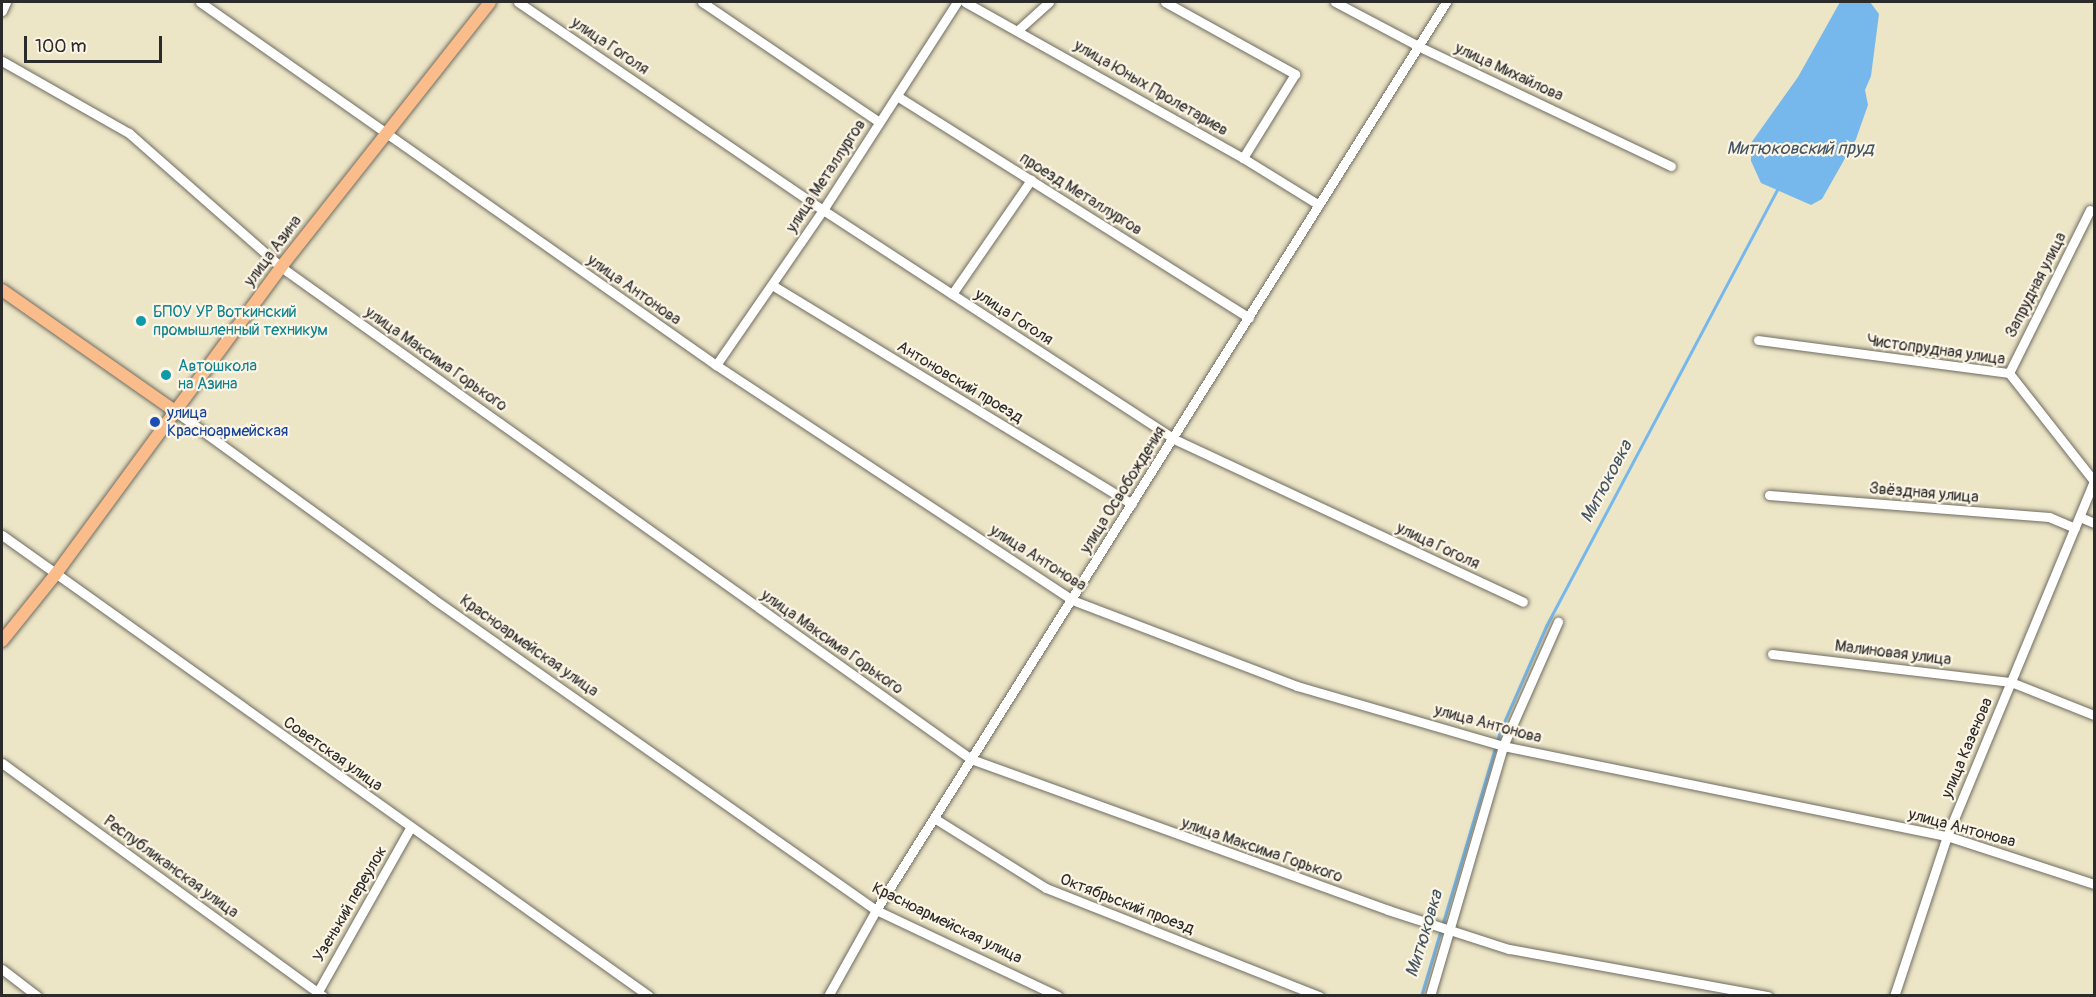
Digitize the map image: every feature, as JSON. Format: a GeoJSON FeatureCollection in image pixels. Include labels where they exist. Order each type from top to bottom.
{"type":"FeatureCollection","features":[{"type":"Feature","properties":{"kind":"main road","name":"улица Азина"},"geometry":{"type":"LineString","coordinates":[[2,641],[55,575],[281,267],[490,2]]}},
{"type":"Feature","properties":{"kind":"main road","name":"Красноармейская улица"},"geometry":{"type":"LineString","coordinates":[[2,290],[174,411]]}},
{"type":"Feature","properties":{"kind":"street"},"geometry":{"type":"LineString","coordinates":[[2,11],[6,2]]}},
{"type":"Feature","properties":{"kind":"street","name":"улица Антонова"},"geometry":{"type":"LineString","coordinates":[[200,2],[384,134],[716,365],[1072,600],[1297,686],[1503,746],[1947,836],[2094,884]]}},
{"type":"Feature","properties":{"kind":"street","name":"улица Гоголя"},"geometry":{"type":"LineString","coordinates":[[519,2],[823,210],[1174,439],[1523,602]]}},
{"type":"Feature","properties":{"kind":"street"},"geometry":{"type":"LineString","coordinates":[[702,2],[879,122]]}},
{"type":"Feature","properties":{"kind":"street","name":"улица Металлургов"},"geometry":{"type":"LineString","coordinates":[[716,365],[823,210],[957,2]]}},
{"type":"Feature","properties":{"kind":"street","name":"улица Юных Пролетариев"},"geometry":{"type":"LineString","coordinates":[[965,2],[1243,158],[1319,205]]}},
{"type":"Feature","properties":{"kind":"street"},"geometry":{"type":"LineString","coordinates":[[1018,30],[1049,2]]}},
{"type":"Feature","properties":{"kind":"street"},"geometry":{"type":"LineString","coordinates":[[1165,2],[1294,74],[1243,158]]}},
{"type":"Feature","properties":{"kind":"street","name":"улица Михайлова"},"geometry":{"type":"LineString","coordinates":[[1335,2],[1418,46],[1671,166]]}},
{"type":"Feature","properties":{"kind":"street","name":"улица Освобождения"},"geometry":{"type":"LineString","coordinates":[[828,996],[876,910],[1174,439],[1446,2]]}},
{"type":"Feature","properties":{"kind":"street","name":"улица Максима Горького"},"geometry":{"type":"LineString","coordinates":[[2,61],[129,133],[281,267],[971,759],[1143,824],[1436,926],[1509,949],[1768,996]]}},
{"type":"Feature","properties":{"kind":"street","name":"проезд Металлургов"},"geometry":{"type":"LineString","coordinates":[[897,96],[1249,318]]}},
{"type":"Feature","properties":{"kind":"street"},"geometry":{"type":"LineString","coordinates":[[952,294],[1031,180]]}},
{"type":"Feature","properties":{"kind":"street","name":"Запрудная улица"},"geometry":{"type":"LineString","coordinates":[[2009,374],[2090,210]]}},
{"type":"Feature","properties":{"kind":"street","name":"Антоновский проезд"},"geometry":{"type":"LineString","coordinates":[[772,285],[1132,504]]}},
{"type":"Feature","properties":{"kind":"street","name":"Чистопрудная улица"},"geometry":{"type":"LineString","coordinates":[[1758,340],[2009,374],[2094,481],[2080,517]]}},
{"type":"Feature","properties":{"kind":"street","name":"Красноармейская улица"},"geometry":{"type":"LineString","coordinates":[[174,411],[432,598],[876,910],[1058,996]]}},
{"type":"Feature","properties":{"kind":"street","name":"Звёздная улица"},"geometry":{"type":"LineString","coordinates":[[1769,495],[2049,518],[2075,528]]}},
{"type":"Feature","properties":{"kind":"street"},"geometry":{"type":"LineString","coordinates":[[2080,517],[2094,523]]}},
{"type":"Feature","properties":{"kind":"street","name":"улица Казенова"},"geometry":{"type":"LineString","coordinates":[[1894,996],[1947,836],[2080,517]]}},
{"type":"Feature","properties":{"kind":"street","name":"Советская улица"},"geometry":{"type":"LineString","coordinates":[[2,535],[410,828],[649,996]]}},
{"type":"Feature","properties":{"kind":"street"},"geometry":{"type":"LineString","coordinates":[[1430,996],[1503,746],[1558,622]]}},
{"type":"Feature","properties":{"kind":"street","name":"Малиновая улица"},"geometry":{"type":"LineString","coordinates":[[1772,654],[2012,682],[2094,715]]}},
{"type":"Feature","properties":{"kind":"street","name":"Республиканская улица"},"geometry":{"type":"LineString","coordinates":[[2,764],[318,994]]}},
{"type":"Feature","properties":{"kind":"street","name":"Октябрьский проезд"},"geometry":{"type":"LineString","coordinates":[[934,818],[1046,888],[1319,996]]}},
{"type":"Feature","properties":{"kind":"street","name":"Узенький переулок"},"geometry":{"type":"LineString","coordinates":[[318,994],[410,828]]}},
{"type":"Feature","properties":{"kind":"street"},"geometry":{"type":"LineString","coordinates":[[2,969],[37,996]]}},
{"type":"Feature","properties":{"kind":"water","name":"Митюковский пруд"},"geometry":{"type":"Polygon","coordinates":[[[1840,2],[1870,2],[1879,14],[1871,76],[1865,90],[1868,105],[1856,139],[1822,199],[1811,205],[1761,183],[1751,161],[1751,143],[1798,77],[1840,2]]]}},
{"type":"Feature","properties":{"kind":"waterway","name":"Митюковка"},"geometry":{"type":"LineString","coordinates":[[1421,996],[1500,731],[1546,626],[1778,188]]}},
{"type":"Feature","properties":{"kind":"place","name":"БПОУ УР Воткинский промышленный техникум"},"geometry":{"type":"Point","coordinates":[141,321]}},
{"type":"Feature","properties":{"kind":"place","name":"Автошкола на Азина"},"geometry":{"type":"Point","coordinates":[166,375]}},
{"type":"Feature","properties":{"kind":"place","name":"улица Красноармейская"},"geometry":{"type":"Point","coordinates":[155,422]}}]}
